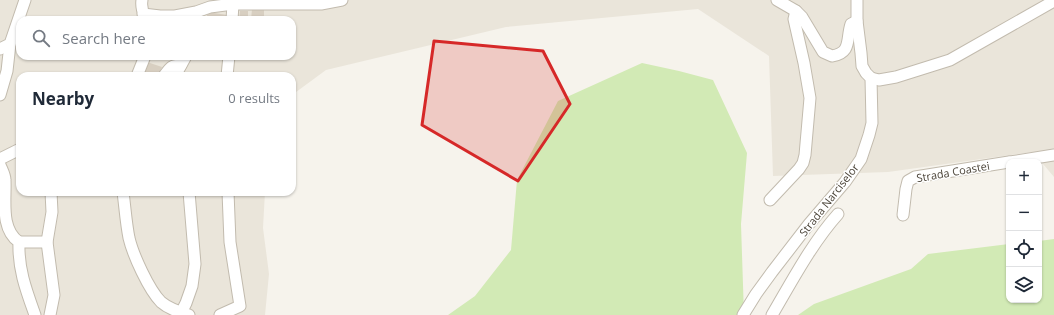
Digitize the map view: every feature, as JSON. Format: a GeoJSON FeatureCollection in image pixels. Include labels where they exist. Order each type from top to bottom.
{"type":"FeatureCollection","features":[{"type":"Feature","properties":{"kind":"street"},"geometry":{"type":"LineString","coordinates":[[17,16],[24,0]]}},
{"type":"Feature","properties":{"kind":"street"},"geometry":{"type":"LineString","coordinates":[[142,0],[145,16]]}},
{"type":"Feature","properties":{"kind":"street"},"geometry":{"type":"LineString","coordinates":[[160,16],[175,16],[233,4],[321,4],[342,0]]}},
{"type":"Feature","properties":{"kind":"street"},"geometry":{"type":"LineString","coordinates":[[778,0],[796,11],[802,17],[823,52],[832,56],[837,56],[845,49],[848,42],[851,24],[857,21]]}},
{"type":"Feature","properties":{"kind":"street","name":"Strada Narciselor"},"geometry":{"type":"LineString","coordinates":[[743,315],[772,272],[809,224],[845,182],[861,159],[872,123],[871,78],[862,66],[857,21],[857,0]]}},
{"type":"Feature","properties":{"kind":"street"},"geometry":{"type":"LineString","coordinates":[[871,78],[879,80],[896,77],[950,60],[1054,1]]}},
{"type":"Feature","properties":{"kind":"street"},"geometry":{"type":"LineString","coordinates":[[232,16],[233,4]]}},
{"type":"Feature","properties":{"kind":"street"},"geometry":{"type":"LineString","coordinates":[[770,200],[800,169],[805,155],[810,98],[794,19],[796,11]]}},
{"type":"Feature","properties":{"kind":"street"},"geometry":{"type":"LineString","coordinates":[[0,95],[7,71],[5,46],[16,19]]}},
{"type":"Feature","properties":{"kind":"street"},"geometry":{"type":"LineString","coordinates":[[139,72],[143,60]]}},
{"type":"Feature","properties":{"kind":"street"},"geometry":{"type":"LineString","coordinates":[[227,72],[229,60]]}},
{"type":"Feature","properties":{"kind":"street"},"geometry":{"type":"LineString","coordinates":[[167,72],[170,68],[184,61]]}},
{"type":"Feature","properties":{"kind":"street"},"geometry":{"type":"LineString","coordinates":[[177,72],[184,61]]}},
{"type":"Feature","properties":{"kind":"street"},"geometry":{"type":"LineString","coordinates":[[0,159],[16,151]]}},
{"type":"Feature","properties":{"kind":"street","name":"Strada Coastei"},"geometry":{"type":"LineString","coordinates":[[1029,159],[1054,155]]}},
{"type":"Feature","properties":{"kind":"street","name":"Strada Coastei"},"geometry":{"type":"LineString","coordinates":[[903,215],[908,181],[915,177],[1006,163]]}},
{"type":"Feature","properties":{"kind":"street"},"geometry":{"type":"LineString","coordinates":[[0,165],[5,178],[5,220],[14,239],[19,242],[47,242]]}},
{"type":"Feature","properties":{"kind":"street"},"geometry":{"type":"LineString","coordinates":[[50,315],[54,295],[47,242],[52,212],[51,196]]}},
{"type":"Feature","properties":{"kind":"street"},"geometry":{"type":"LineString","coordinates":[[124,196],[129,239],[137,263],[151,288],[161,301],[172,309],[183,314],[192,286],[195,264],[189,196]]}},
{"type":"Feature","properties":{"kind":"street"},"geometry":{"type":"LineString","coordinates":[[220,315],[240,310],[230,242],[228,196]]}},
{"type":"Feature","properties":{"kind":"street","name":"Strada Narciselor"},"geometry":{"type":"LineString","coordinates":[[772,315],[806,258],[838,214]]}},
{"type":"Feature","properties":{"kind":"street"},"geometry":{"type":"LineString","coordinates":[[19,242],[18,254],[20,265],[34,315]]}},
{"type":"Feature","properties":{"kind":"highlighted area"},"geometry":{"type":"Polygon","coordinates":[[[434,41],[543,51],[570,104],[518,181],[422,125],[434,41]]]}},
{"type":"Feature","properties":{"kind":"shaded area"},"geometry":{"type":"Polygon","coordinates":[[[0,0],[1054,0],[1054,177],[1042,163],[1042,159],[1039,159],[1033,152],[888,172],[773,176],[769,56],[698,9],[506,27],[326,70],[296,92],[296,72],[16,72],[16,196],[265,196],[263,228],[269,274],[265,315],[0,315],[0,0]]]}},
{"type":"Feature","properties":{"kind":"green space"},"geometry":{"type":"Polygon","coordinates":[[[642,63],[713,80],[747,153],[741,224],[744,315],[448,315],[475,296],[511,250],[517,180],[558,101],[642,63]]]}},
{"type":"Feature","properties":{"kind":"green space"},"geometry":{"type":"Polygon","coordinates":[[[1054,239],[1054,315],[798,315],[814,304],[911,269],[928,254],[1006,244],[1006,303],[1042,303],[1042,241],[1054,239]]]}},
{"type":"Feature","properties":{"kind":"building"},"geometry":{"type":"Polygon","coordinates":[[[252,9],[264,9],[264,16],[251,16],[252,9]]]}},
{"type":"Feature","properties":{"kind":"building"},"geometry":{"type":"Polygon","coordinates":[[[240,11],[248,11],[248,16],[239,16],[240,11]]]}},
{"type":"Feature","properties":{"kind":"building"},"geometry":{"type":"Polygon","coordinates":[[[208,12],[227,15],[227,16],[207,16],[208,12]]]}},
{"type":"Feature","properties":{"kind":"building"},"geometry":{"type":"Polygon","coordinates":[[[147,62],[162,67],[160,72],[143,72],[147,62]]]}}]}
